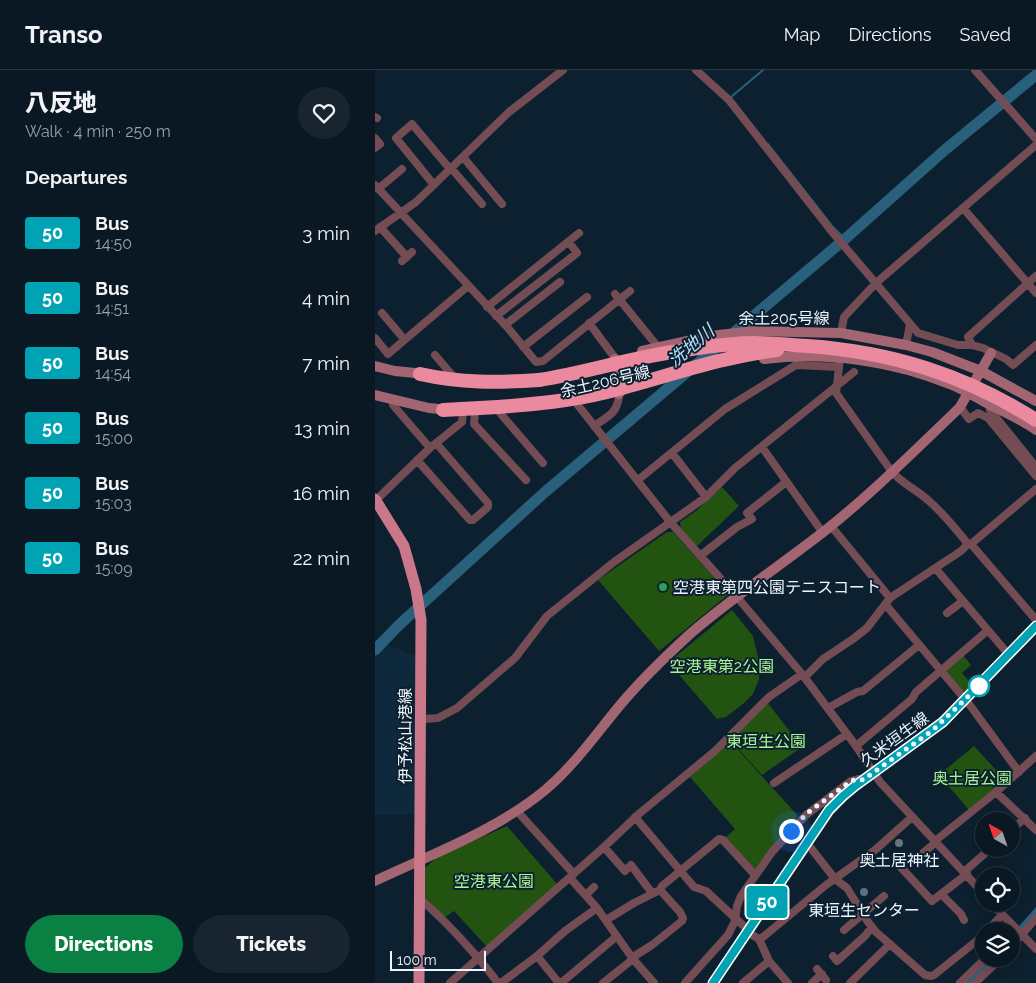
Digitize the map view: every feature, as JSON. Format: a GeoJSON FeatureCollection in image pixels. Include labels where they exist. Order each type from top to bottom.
{"type":"FeatureCollection","features":[{"type":"Feature","properties":{"kind":"highway"},"geometry":{"type":"LineString","coordinates":[[420,374],[445,380],[474,382],[539,380],[569,376],[670,352],[766,343],[807,346],[852,350],[913,363],[969,384],[1015,406],[1036,420]]}},
{"type":"Feature","properties":{"kind":"highway"},"geometry":{"type":"LineString","coordinates":[[443,410],[499,410],[570,400],[717,361],[764,351],[807,346]]}},
{"type":"Feature","properties":{"kind":"main road","name":"伊予松山港線"},"geometry":{"type":"LineString","coordinates":[[377,505],[404,546],[421,617],[422,719],[419,983]]}},
{"type":"Feature","properties":{"kind":"street"},"geometry":{"type":"LineString","coordinates":[[407,257],[377,228],[416,202],[509,112],[563,70]]}},
{"type":"Feature","properties":{"kind":"street"},"geometry":{"type":"LineString","coordinates":[[696,70],[729,100],[846,250],[918,333],[958,345],[972,345],[1006,359],[1013,365],[1033,348],[1036,357]]}},
{"type":"Feature","properties":{"kind":"street"},"geometry":{"type":"LineString","coordinates":[[975,70],[1036,139]]}},
{"type":"Feature","properties":{"kind":"street"},"geometry":{"type":"LineString","coordinates":[[434,185],[396,138],[411,124],[482,204]]}},
{"type":"Feature","properties":{"kind":"street"},"geometry":{"type":"LineString","coordinates":[[375,138],[379,144],[375,148]]}},
{"type":"Feature","properties":{"kind":"street"},"geometry":{"type":"LineString","coordinates":[[1036,145],[876,283],[844,317],[836,393],[892,472],[900,481],[927,499],[970,544],[1036,620]]}},
{"type":"Feature","properties":{"kind":"street"},"geometry":{"type":"LineString","coordinates":[[463,156],[499,203]]}},
{"type":"Feature","properties":{"kind":"street"},"geometry":{"type":"LineString","coordinates":[[402,169],[377,187],[505,325],[536,362],[543,360],[617,297],[630,291]]}},
{"type":"Feature","properties":{"kind":"street"},"geometry":{"type":"LineString","coordinates":[[963,208],[1036,293]]}},
{"type":"Feature","properties":{"kind":"street"},"geometry":{"type":"LineString","coordinates":[[487,307],[508,286],[579,233]]}},
{"type":"Feature","properties":{"kind":"street"},"geometry":{"type":"LineString","coordinates":[[496,316],[577,253],[566,241]]}},
{"type":"Feature","properties":{"kind":"street"},"geometry":{"type":"LineString","coordinates":[[972,345],[968,337],[1036,276]]}},
{"type":"Feature","properties":{"kind":"street"},"geometry":{"type":"LineString","coordinates":[[505,325],[560,282]]}},
{"type":"Feature","properties":{"kind":"street"},"geometry":{"type":"LineString","coordinates":[[375,338],[388,354],[467,286]]}},
{"type":"Feature","properties":{"kind":"street"},"geometry":{"type":"LineString","coordinates":[[523,347],[576,300],[587,297]]}},
{"type":"Feature","properties":{"kind":"street"},"geometry":{"type":"LineString","coordinates":[[617,297],[641,321],[658,347]]}},
{"type":"Feature","properties":{"kind":"street"},"geometry":{"type":"LineString","coordinates":[[382,313],[404,339]]}},
{"type":"Feature","properties":{"kind":"street"},"geometry":{"type":"LineString","coordinates":[[591,319],[615,358],[619,396],[618,407],[614,412],[594,426]]}},
{"type":"Feature","properties":{"kind":"street"},"geometry":{"type":"LineString","coordinates":[[906,345],[910,324]]}},
{"type":"Feature","properties":{"kind":"street","name":"余土205号線"},"geometry":{"type":"LineString","coordinates":[[375,366],[420,374],[497,377],[565,370],[716,335],[754,331],[841,333],[906,345],[932,352],[981,370],[1036,401]]}},
{"type":"Feature","properties":{"kind":"street"},"geometry":{"type":"LineString","coordinates":[[375,881],[488,828],[517,811],[545,790],[572,764],[631,692],[663,659],[704,622],[823,533],[892,472],[960,407],[991,353]]}},
{"type":"Feature","properties":{"kind":"street"},"geometry":{"type":"LineString","coordinates":[[435,355],[452,375]]}},
{"type":"Feature","properties":{"kind":"street","name":"余土206号線"},"geometry":{"type":"LineString","coordinates":[[375,395],[443,410],[463,412],[557,408],[619,396],[707,370],[751,360],[783,356],[884,365],[919,373],[952,385],[1036,430]]}},
{"type":"Feature","properties":{"kind":"street"},"geometry":{"type":"LineString","coordinates":[[637,480],[725,409],[796,365],[840,362]]}},
{"type":"Feature","properties":{"kind":"street"},"geometry":{"type":"LineString","coordinates":[[422,719],[438,718],[457,708],[515,658],[547,616],[614,562],[706,497],[735,468],[854,372]]}},
{"type":"Feature","properties":{"kind":"street"},"geometry":{"type":"LineString","coordinates":[[393,400],[393,405],[488,503],[488,507],[473,520],[470,520],[417,460]]}},
{"type":"Feature","properties":{"kind":"street"},"geometry":{"type":"LineString","coordinates":[[577,404],[671,523],[737,597],[803,676],[856,746],[873,773],[975,883]]}},
{"type":"Feature","properties":{"kind":"street"},"geometry":{"type":"LineString","coordinates":[[960,407],[969,418],[978,414],[988,418],[1036,476]]}},
{"type":"Feature","properties":{"kind":"street"},"geometry":{"type":"LineString","coordinates":[[499,410],[541,458]]}},
{"type":"Feature","properties":{"kind":"street"},"geometry":{"type":"LineString","coordinates":[[990,410],[1036,468]]}},
{"type":"Feature","properties":{"kind":"street"},"geometry":{"type":"LineString","coordinates":[[377,505],[417,460],[461,422],[463,412]]}},
{"type":"Feature","properties":{"kind":"street"},"geometry":{"type":"LineString","coordinates":[[475,412],[474,424],[526,480]]}},
{"type":"Feature","properties":{"kind":"street"},"geometry":{"type":"LineString","coordinates":[[762,447],[823,533]]}},
{"type":"Feature","properties":{"kind":"street"},"geometry":{"type":"LineString","coordinates":[[672,453],[706,497]]}},
{"type":"Feature","properties":{"kind":"street"},"geometry":{"type":"LineString","coordinates":[[700,556],[737,527],[752,519],[747,513],[786,482]]}},
{"type":"Feature","properties":{"kind":"street"},"geometry":{"type":"LineString","coordinates":[[450,983],[604,847],[635,817],[715,751],[769,696],[803,676],[823,659],[853,639],[867,628],[887,601],[961,551],[1036,489]]}},
{"type":"Feature","properties":{"kind":"street"},"geometry":{"type":"LineString","coordinates":[[831,526],[919,645],[965,700],[1019,772]]}},
{"type":"Feature","properties":{"kind":"street"},"geometry":{"type":"LineString","coordinates":[[936,568],[1009,655]]}},
{"type":"Feature","properties":{"kind":"street"},"geometry":{"type":"LineString","coordinates":[[947,614],[963,601]]}},
{"type":"Feature","properties":{"kind":"street","name":"久米垣生線"},"geometry":{"type":"LineString","coordinates":[[713,983],[829,810],[863,780],[933,730],[965,700],[1036,626]]}},
{"type":"Feature","properties":{"kind":"street"},"geometry":{"type":"LineString","coordinates":[[856,746],[912,699],[913,694],[941,672],[942,668],[987,631]]}},
{"type":"Feature","properties":{"kind":"street"},"geometry":{"type":"LineString","coordinates":[[828,708],[857,692],[863,691],[919,645]]}},
{"type":"Feature","properties":{"kind":"street"},"geometry":{"type":"LineString","coordinates":[[774,783],[847,734]]}},
{"type":"Feature","properties":{"kind":"street"},"geometry":{"type":"LineString","coordinates":[[923,853],[1036,756]]}},
{"type":"Feature","properties":{"kind":"street"},"geometry":{"type":"LineString","coordinates":[[685,983],[725,939],[735,918],[738,902],[776,847],[806,814],[851,781],[863,780]]}},
{"type":"Feature","properties":{"kind":"street"},"geometry":{"type":"LineString","coordinates":[[996,792],[1036,830]]}},
{"type":"Feature","properties":{"kind":"street"},"geometry":{"type":"LineString","coordinates":[[517,811],[572,875],[633,958],[654,983]]}},
{"type":"Feature","properties":{"kind":"street"},"geometry":{"type":"LineString","coordinates":[[635,817],[694,887],[706,891],[747,931],[759,939],[769,961],[788,983]]}},
{"type":"Feature","properties":{"kind":"street"},"geometry":{"type":"LineString","coordinates":[[759,939],[835,878],[870,854],[912,817]]}},
{"type":"Feature","properties":{"kind":"street"},"geometry":{"type":"LineString","coordinates":[[1020,822],[1025,818]]}},
{"type":"Feature","properties":{"kind":"street"},"geometry":{"type":"LineString","coordinates":[[606,920],[634,903],[661,890],[662,886],[717,840],[721,839],[755,875]]}},
{"type":"Feature","properties":{"kind":"street"},"geometry":{"type":"LineString","coordinates":[[807,843],[835,878],[847,888],[872,927],[922,973],[931,976],[975,943]]}},
{"type":"Feature","properties":{"kind":"street"},"geometry":{"type":"LineString","coordinates":[[604,847],[625,871],[631,865],[653,893]]}},
{"type":"Feature","properties":{"kind":"street"},"geometry":{"type":"LineString","coordinates":[[896,862],[932,901],[981,858]]}},
{"type":"Feature","properties":{"kind":"street"},"geometry":{"type":"LineString","coordinates":[[586,895],[594,887]]}},
{"type":"Feature","properties":{"kind":"street"},"geometry":{"type":"LineString","coordinates":[[603,983],[683,918],[681,912],[661,890]]}},
{"type":"Feature","properties":{"kind":"street"},"geometry":{"type":"LineString","coordinates":[[941,894],[961,914],[964,920]]}},
{"type":"Feature","properties":{"kind":"street"},"geometry":{"type":"LineString","coordinates":[[844,930],[884,896]]}},
{"type":"Feature","properties":{"kind":"street"},"geometry":{"type":"LineString","coordinates":[[419,899],[433,910],[500,983],[597,908]]}},
{"type":"Feature","properties":{"kind":"street"},"geometry":{"type":"LineString","coordinates":[[999,912],[1009,922]]}},
{"type":"Feature","properties":{"kind":"street"},"geometry":{"type":"LineString","coordinates":[[995,922],[1002,915]]}},
{"type":"Feature","properties":{"kind":"street"},"geometry":{"type":"LineString","coordinates":[[1020,929],[1036,918]]}},
{"type":"Feature","properties":{"kind":"street"},"geometry":{"type":"LineString","coordinates":[[833,956],[837,961],[865,936],[872,927]]}},
{"type":"Feature","properties":{"kind":"street"},"geometry":{"type":"LineString","coordinates":[[1020,934],[1036,949]]}},
{"type":"Feature","properties":{"kind":"street"},"geometry":{"type":"LineString","coordinates":[[537,956],[560,983],[617,936]]}},
{"type":"Feature","properties":{"kind":"street"},"geometry":{"type":"LineString","coordinates":[[850,983],[890,944]]}},
{"type":"Feature","properties":{"kind":"street"},"geometry":{"type":"LineString","coordinates":[[743,983],[769,961]]}},
{"type":"Feature","properties":{"kind":"street"},"geometry":{"type":"LineString","coordinates":[[960,983],[977,967]]}},
{"type":"Feature","properties":{"kind":"street"},"geometry":{"type":"LineString","coordinates":[[975,983],[992,967]]}},
{"type":"Feature","properties":{"kind":"street"},"geometry":{"type":"LineString","coordinates":[[812,983],[821,974]]}},
{"type":"Feature","properties":{"kind":"shaded area"},"geometry":{"type":"Polygon","coordinates":[[[375,640],[416,656],[416,814],[375,815],[375,640]]]}},
{"type":"Feature","properties":{"kind":"shaded area"},"geometry":{"type":"Polygon","coordinates":[[[1036,907],[1036,915],[1020,933],[1020,925],[1036,907]]]}},
{"type":"Feature","properties":{"kind":"shaded area"},"geometry":{"type":"Polygon","coordinates":[[[981,967],[989,967],[972,983],[965,983],[981,967]]]}},
{"type":"Feature","properties":{"kind":"green space"},"geometry":{"type":"Polygon","coordinates":[[[722,487],[739,506],[697,546],[681,530],[680,522],[696,511],[722,487]]]}},
{"type":"Feature","properties":{"kind":"green space","name":"空港東第四公園テニスコート"},"geometry":{"type":"Polygon","coordinates":[[[667,532],[673,532],[729,594],[659,651],[598,580],[667,532]]]}},
{"type":"Feature","properties":{"kind":"green space","name":"空港東第2公園"},"geometry":{"type":"Polygon","coordinates":[[[732,610],[753,636],[760,666],[759,679],[753,694],[744,703],[726,717],[717,719],[674,669],[675,657],[732,610]]]}},
{"type":"Feature","properties":{"kind":"green space"},"geometry":{"type":"Polygon","coordinates":[[[962,654],[971,665],[962,673],[974,687],[963,697],[943,669],[962,654]]]}},
{"type":"Feature","properties":{"kind":"green space","name":"東垣生公園"},"geometry":{"type":"Polygon","coordinates":[[[767,702],[802,747],[762,775],[730,740],[767,702]]]}},
{"type":"Feature","properties":{"kind":"green space"},"geometry":{"type":"Polygon","coordinates":[[[729,740],[798,816],[755,872],[724,839],[735,829],[690,777],[716,755],[729,740]]]}},
{"type":"Feature","properties":{"kind":"green space","name":"奥土居公園"},"geometry":{"type":"Polygon","coordinates":[[[974,746],[1006,781],[969,810],[939,775],[974,746]]]}},
{"type":"Feature","properties":{"kind":"green space","name":"空港東公園"},"geometry":{"type":"Polygon","coordinates":[[[507,826],[558,885],[488,948],[454,911],[444,918],[425,902],[424,869],[437,857],[507,826]]]}},
{"type":"Feature","properties":{"kind":"waterway"},"geometry":{"type":"LineString","coordinates":[[731,97],[763,70]]}},
{"type":"Feature","properties":{"kind":"waterway","name":"洗地川"},"geometry":{"type":"LineString","coordinates":[[375,650],[399,625],[545,492],[845,239],[946,149],[1036,75]]}},
{"type":"Feature","properties":{"kind":"waterway"},"geometry":{"type":"LineString","coordinates":[[768,144],[833,227],[845,239]]}},
{"type":"Feature","properties":{"kind":"bus line","name":"50"},"geometry":{"type":"LineString","coordinates":[[713,983],[829,810],[855,786],[943,722],[1036,626]]}},
{"type":"Feature","properties":{"kind":"place","name":"空港東第四公園テニスコート"},"geometry":{"type":"Point","coordinates":[663,587]}},
{"type":"Feature","properties":{"kind":"place","name":"奥土居神社"},"geometry":{"type":"Point","coordinates":[899,843]}},
{"type":"Feature","properties":{"kind":"place","name":"東垣生センター"},"geometry":{"type":"Point","coordinates":[864,892]}},
{"type":"Feature","properties":{"kind":"route"},"geometry":{"type":"LineString","coordinates":[[791,831],[806,814],[851,781],[863,780],[933,730],[979,686]]}}]}
